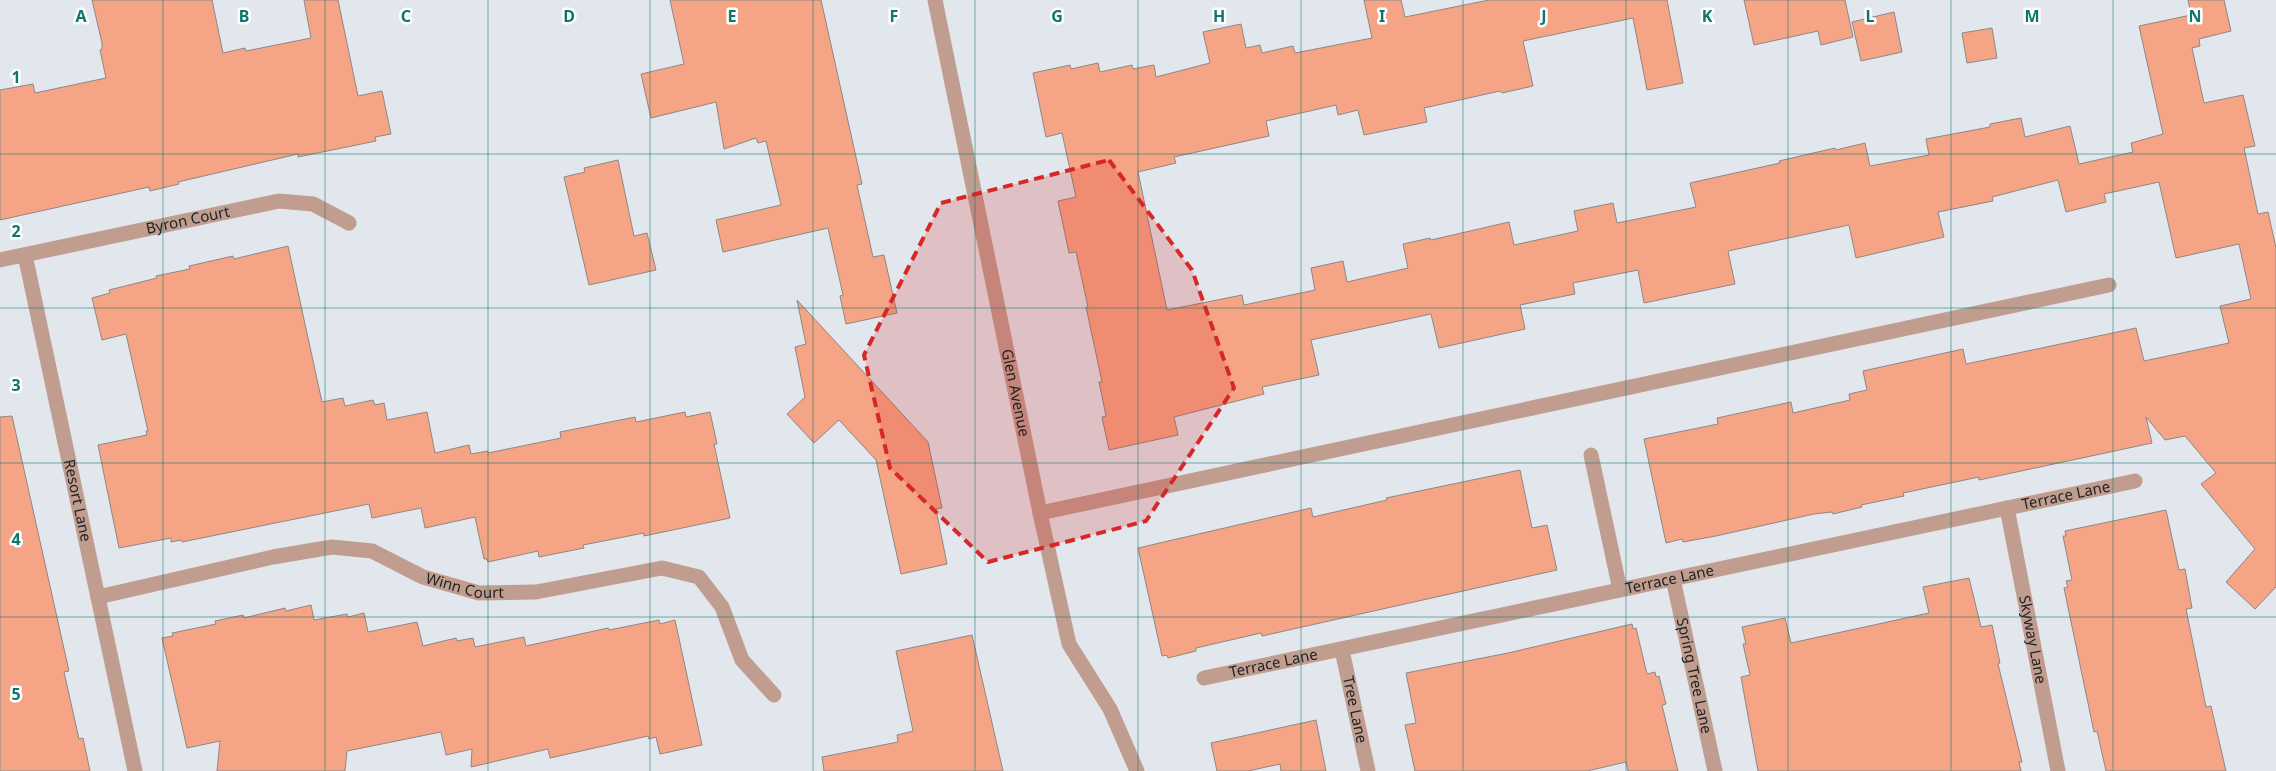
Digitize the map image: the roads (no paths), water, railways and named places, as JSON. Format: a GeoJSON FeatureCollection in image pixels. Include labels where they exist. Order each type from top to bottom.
{"type":"FeatureCollection","features":[{"type":"Feature","properties":{"kind":"street","name":"Glen Avenue"},"geometry":{"type":"LineString","coordinates":[[939,1],[1040,513],[1069,644],[1110,710],[1137,771]]}},
{"type":"Feature","properties":{"kind":"street","name":"Byron Court"},"geometry":{"type":"LineString","coordinates":[[25,255],[279,201],[313,204],[349,223]]}},
{"type":"Feature","properties":{"kind":"street"},"geometry":{"type":"LineString","coordinates":[[0,260],[25,255]]}},
{"type":"Feature","properties":{"kind":"street","name":"Resort Lane"},"geometry":{"type":"LineString","coordinates":[[25,255],[135,771]]}},
{"type":"Feature","properties":{"kind":"street"},"geometry":{"type":"LineString","coordinates":[[1040,513],[2109,285]]}},
{"type":"Feature","properties":{"kind":"street"},"geometry":{"type":"LineString","coordinates":[[1591,455],[1620,590]]}},
{"type":"Feature","properties":{"kind":"street","name":"Terrace Lane"},"geometry":{"type":"LineString","coordinates":[[1204,678],[2135,481]]}},
{"type":"Feature","properties":{"kind":"street","name":"Skyway Lane"},"geometry":{"type":"LineString","coordinates":[[2007,508],[2058,771]]}},
{"type":"Feature","properties":{"kind":"street","name":"Winn Court"},"geometry":{"type":"LineString","coordinates":[[98,597],[273,557],[332,547],[372,551],[423,576],[479,592],[536,592],[662,568],[699,577],[722,607],[742,660],[774,695]]}},
{"type":"Feature","properties":{"kind":"street","name":"Spring Tree Lane"},"geometry":{"type":"LineString","coordinates":[[1673,579],[1715,771]]}},
{"type":"Feature","properties":{"kind":"street","name":"Tree Lane"},"geometry":{"type":"LineString","coordinates":[[1342,650],[1368,771]]}}]}
